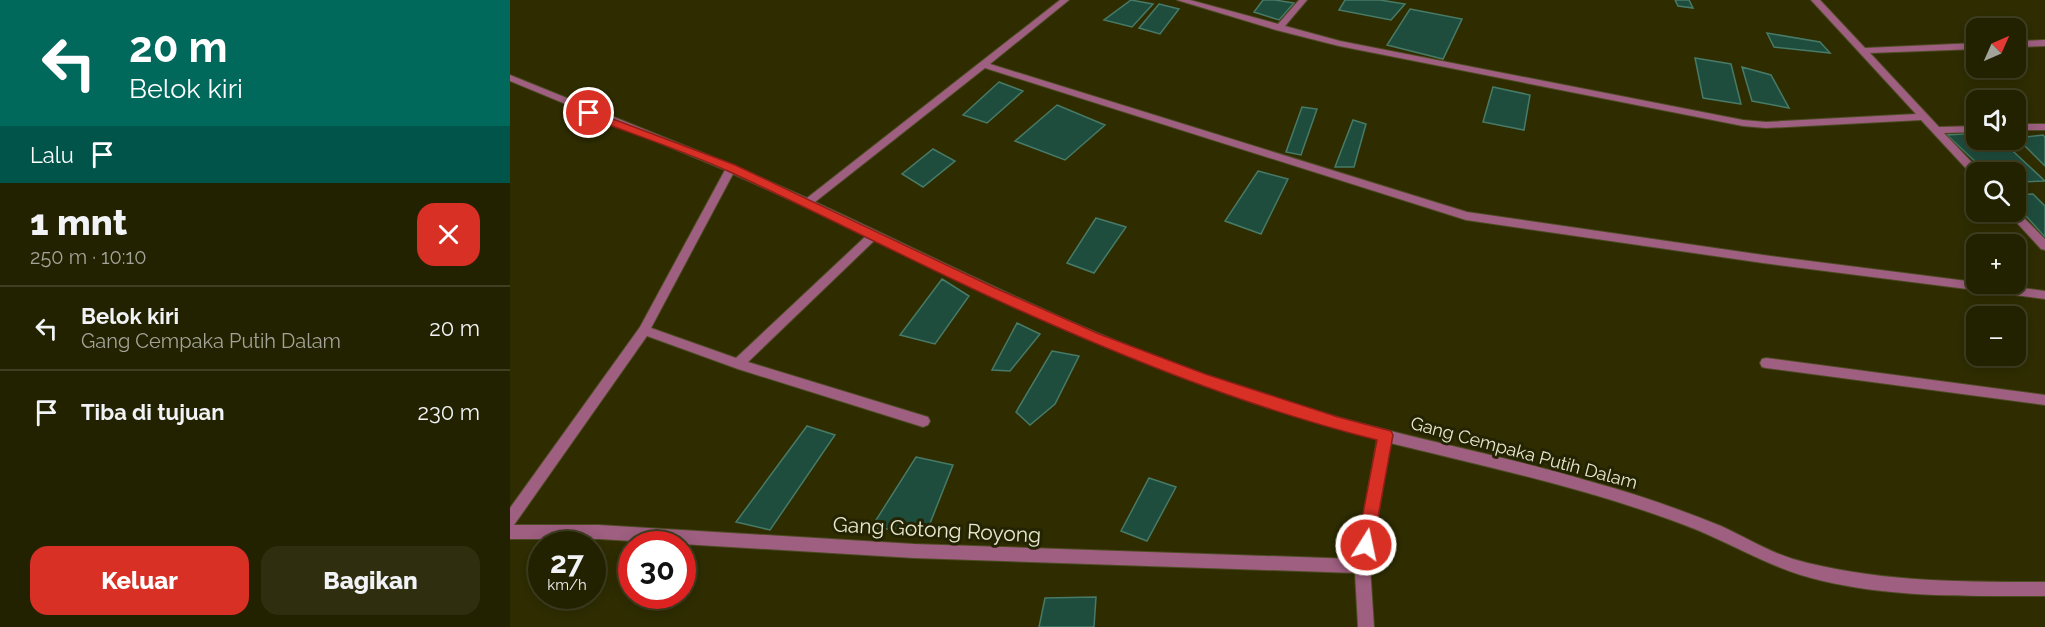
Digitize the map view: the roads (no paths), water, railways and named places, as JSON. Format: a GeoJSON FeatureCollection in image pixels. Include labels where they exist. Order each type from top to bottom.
{"type":"FeatureCollection","features":[{"type":"Feature","properties":{"kind":"street"},"geometry":{"type":"LineString","coordinates":[[808,202],[1065,0]]}},
{"type":"Feature","properties":{"kind":"street"},"geometry":{"type":"LineString","coordinates":[[1181,0],[1279,28],[1431,62],[1743,123],[1766,125],[1922,117]]}},
{"type":"Feature","properties":{"kind":"street"},"geometry":{"type":"LineString","coordinates":[[1279,28],[1303,0]]}},
{"type":"Feature","properties":{"kind":"street"},"geometry":{"type":"LineString","coordinates":[[1815,0],[1966,162]]}},
{"type":"Feature","properties":{"kind":"street"},"geometry":{"type":"LineString","coordinates":[[2026,44],[2045,43]]}},
{"type":"Feature","properties":{"kind":"street"},"geometry":{"type":"LineString","coordinates":[[1864,51],[1966,46]]}},
{"type":"Feature","properties":{"kind":"street"},"geometry":{"type":"LineString","coordinates":[[982,64],[1466,216],[1763,260],[2045,296]]}},
{"type":"Feature","properties":{"kind":"street","name":"Gang Cempaka Putih Dalam"},"geometry":{"type":"LineString","coordinates":[[510,78],[589,113],[731,168],[808,202],[990,291],[1094,337],[1201,379],[1338,424],[1573,483],[1649,505],[1717,532],[1791,566],[1850,579],[1961,589],[2045,589]]}},
{"type":"Feature","properties":{"kind":"street"},"geometry":{"type":"LineString","coordinates":[[2026,127],[2045,127]]}},
{"type":"Feature","properties":{"kind":"street"},"geometry":{"type":"LineString","coordinates":[[1935,130],[1966,129]]}},
{"type":"Feature","properties":{"kind":"street"},"geometry":{"type":"LineString","coordinates":[[510,520],[644,330],[731,168]]}},
{"type":"Feature","properties":{"kind":"street"},"geometry":{"type":"LineString","coordinates":[[2022,222],[2045,246]]}},
{"type":"Feature","properties":{"kind":"street"},"geometry":{"type":"LineString","coordinates":[[738,364],[874,235]]}},
{"type":"Feature","properties":{"kind":"street"},"geometry":{"type":"LineString","coordinates":[[644,330],[738,364],[923,421]]}},
{"type":"Feature","properties":{"kind":"street"},"geometry":{"type":"LineString","coordinates":[[1766,363],[2045,400]]}},
{"type":"Feature","properties":{"kind":"street"},"geometry":{"type":"LineString","coordinates":[[1366,627],[1362,566],[1385,435]]}},
{"type":"Feature","properties":{"kind":"street","name":"Gang Gotong Royong"},"geometry":{"type":"LineString","coordinates":[[510,532],[599,532],[914,551],[1362,566]]}}]}
